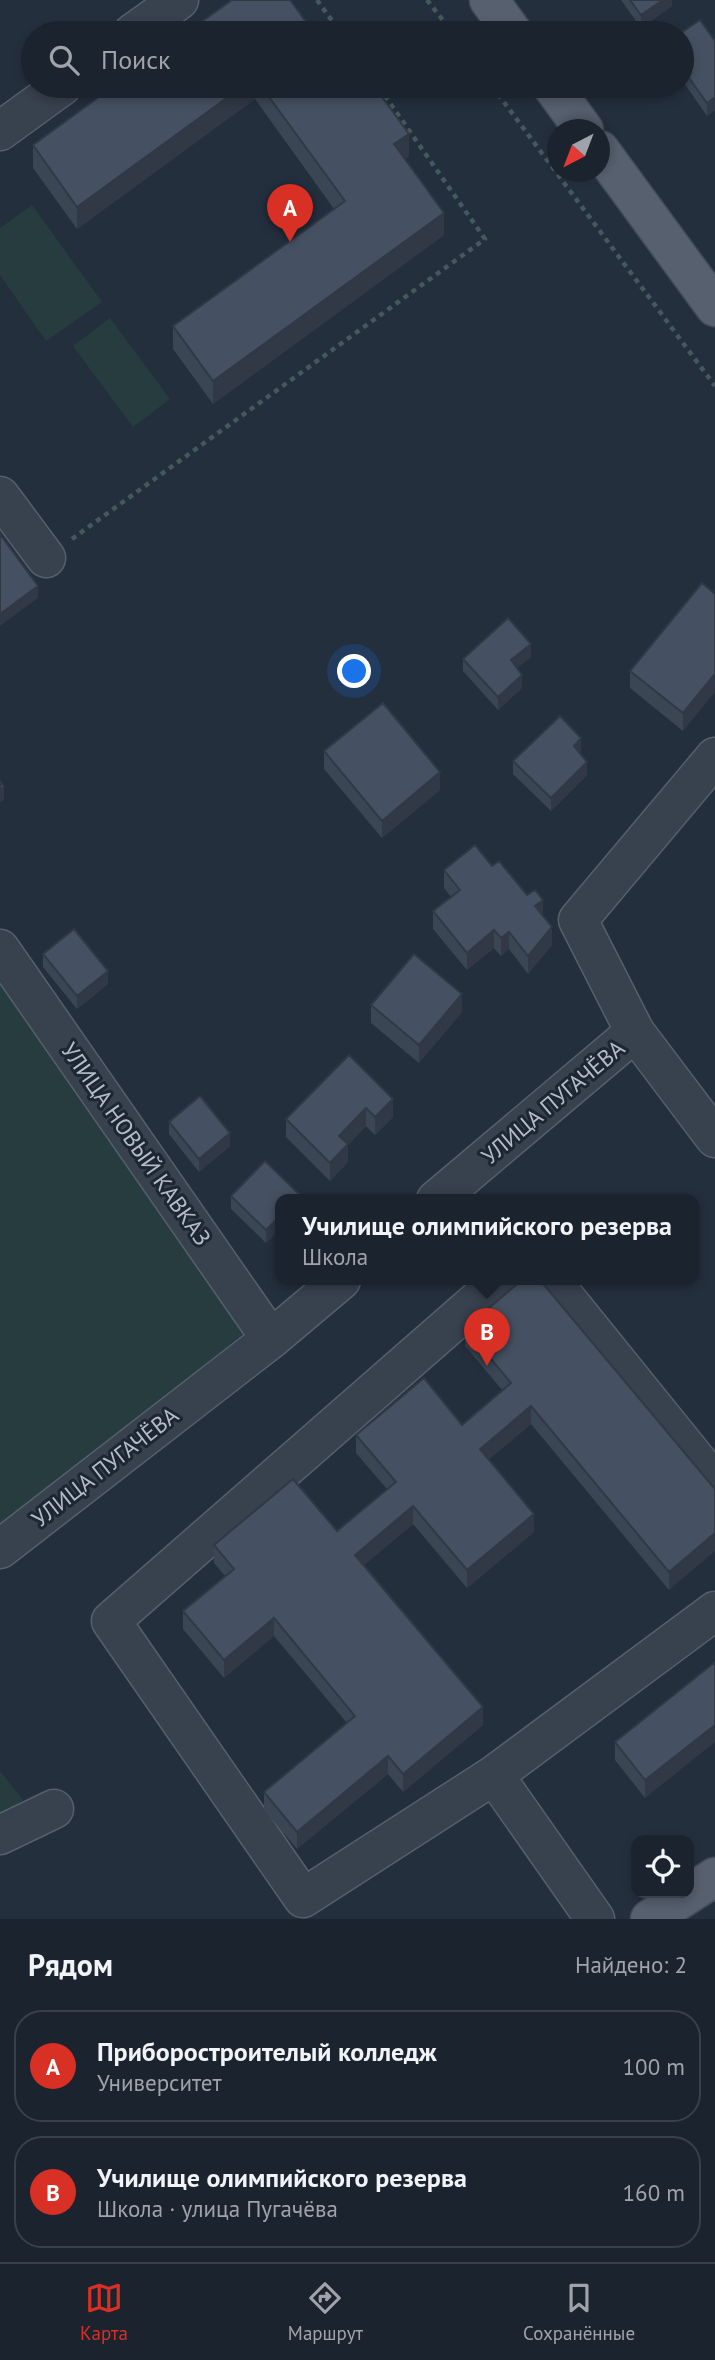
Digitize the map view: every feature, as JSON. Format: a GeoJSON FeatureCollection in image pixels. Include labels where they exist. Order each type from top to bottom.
{"type":"FeatureCollection","features":[{"type":"Feature","properties":{"kind":"main road"},"geometry":{"type":"LineString","coordinates":[[489,0],[504,21]]}},
{"type":"Feature","properties":{"kind":"main road"},"geometry":{"type":"LineString","coordinates":[[561,98],[576,119]]}},
{"type":"Feature","properties":{"kind":"main road"},"geometry":{"type":"LineString","coordinates":[[610,164],[715,307]]}},
{"type":"Feature","properties":{"kind":"main road"},"geometry":{"type":"LineString","coordinates":[[658,1917],[715,1877]]}},
{"type":"Feature","properties":{"kind":"street"},"geometry":{"type":"LineString","coordinates":[[149,21],[178,0]]}},
{"type":"Feature","properties":{"kind":"street"},"geometry":{"type":"LineString","coordinates":[[0,131],[45,98]]}},
{"type":"Feature","properties":{"kind":"street"},"geometry":{"type":"LineString","coordinates":[[0,496],[46,558]]}},
{"type":"Feature","properties":{"kind":"street","name":"УЛИЦА ПУГАЧЁВА"},"geometry":{"type":"LineString","coordinates":[[443,1194],[635,1032],[578,920],[715,757]]}},
{"type":"Feature","properties":{"kind":"street","name":"УЛИЦА НОВЫЙ КАВКАЗ"},"geometry":{"type":"LineString","coordinates":[[0,949],[271,1339]]}},
{"type":"Feature","properties":{"kind":"street"},"geometry":{"type":"LineString","coordinates":[[635,1032],[715,1138]]}},
{"type":"Feature","properties":{"kind":"street","name":"УЛИЦА ПУГАЧЁВА"},"geometry":{"type":"LineString","coordinates":[[0,1549],[271,1339],[335,1285]]}},
{"type":"Feature","properties":{"kind":"street"},"geometry":{"type":"LineString","coordinates":[[495,1285],[111,1621],[303,1898],[494,1775],[715,1611]]}},
{"type":"Feature","properties":{"kind":"street"},"geometry":{"type":"LineString","coordinates":[[555,1285],[715,1483]]}},
{"type":"Feature","properties":{"kind":"street"},"geometry":{"type":"LineString","coordinates":[[494,1775],[595,1919]]}},
{"type":"Feature","properties":{"kind":"street"},"geometry":{"type":"LineString","coordinates":[[0,1835],[54,1809]]}},
{"type":"Feature","properties":{"kind":"path"},"geometry":{"type":"LineString","coordinates":[[317,0],[332,21]]}},
{"type":"Feature","properties":{"kind":"path"},"geometry":{"type":"LineString","coordinates":[[427,0],[444,21]]}},
{"type":"Feature","properties":{"kind":"path"},"geometry":{"type":"LineString","coordinates":[[46,558],[485,239],[386,98]]}},
{"type":"Feature","properties":{"kind":"path"},"geometry":{"type":"LineString","coordinates":[[501,98],[715,386]]}},
{"type":"Feature","properties":{"kind":"green space"},"geometry":{"type":"Polygon","coordinates":[[[32,205],[102,302],[46,341],[0,275],[0,228],[32,205]]]}},
{"type":"Feature","properties":{"kind":"green space"},"geometry":{"type":"Polygon","coordinates":[[[110,318],[170,399],[133,427],[73,346],[110,318]]]}},
{"type":"Feature","properties":{"kind":"green space"},"geometry":{"type":"Polygon","coordinates":[[[0,960],[253,1330],[0,1534],[0,960]]]}},
{"type":"Feature","properties":{"kind":"green space"},"geometry":{"type":"Polygon","coordinates":[[[0,1771],[23,1800],[0,1817],[0,1771]]]}},
{"type":"Feature","properties":{"kind":"building"},"geometry":{"type":"Polygon","coordinates":[[[232,0],[290,0],[305,21],[203,21],[232,0]]]}},
{"type":"Feature","properties":{"kind":"building"},"geometry":{"type":"Polygon","coordinates":[[[630,0],[663,0],[641,15],[630,0]]]}},
{"type":"Feature","properties":{"kind":"building"},"geometry":{"type":"Polygon","coordinates":[[[700,20],[715,41],[715,97],[707,103],[694,85],[694,24],[700,20]]]}},
{"type":"Feature","properties":{"kind":"building"},"geometry":{"type":"Polygon","coordinates":[[[98,98],[227,98],[77,207],[33,145],[98,98]]]}},
{"type":"Feature","properties":{"kind":"building"},"geometry":{"type":"Polygon","coordinates":[[[270,98],[383,98],[409,134],[394,144],[444,213],[213,381],[173,326],[345,201],[270,98]]]}},
{"type":"Feature","properties":{"kind":"building"},"geometry":{"type":"Polygon","coordinates":[[[0,534],[38,586],[0,614],[0,534]]]}},
{"type":"Feature","properties":{"kind":"building"},"geometry":{"type":"Polygon","coordinates":[[[702,583],[715,594],[715,674],[683,713],[630,671],[702,583]]]}},
{"type":"Feature","properties":{"kind":"building"},"geometry":{"type":"Polygon","coordinates":[[[508,618],[531,644],[511,660],[522,675],[498,697],[463,659],[508,618]]]}},
{"type":"Feature","properties":{"kind":"building"},"geometry":{"type":"Polygon","coordinates":[[[383,703],[440,772],[382,821],[324,751],[383,703]]]}},
{"type":"Feature","properties":{"kind":"building"},"geometry":{"type":"Polygon","coordinates":[[[560,716],[581,738],[574,746],[587,762],[551,798],[513,761],[560,716]]]}},
{"type":"Feature","properties":{"kind":"building"},"geometry":{"type":"Polygon","coordinates":[[[475,845],[492,866],[499,861],[527,895],[535,890],[543,900],[535,906],[552,927],[528,956],[509,932],[501,938],[494,930],[467,953],[433,911],[460,890],[444,870],[475,845]]]}},
{"type":"Feature","properties":{"kind":"building"},"geometry":{"type":"Polygon","coordinates":[[[74,929],[108,971],[77,996],[43,954],[74,929]]]}},
{"type":"Feature","properties":{"kind":"building"},"geometry":{"type":"Polygon","coordinates":[[[414,954],[462,994],[419,1045],[371,1005],[414,954]]]}},
{"type":"Feature","properties":{"kind":"building"},"geometry":{"type":"Polygon","coordinates":[[[349,1055],[393,1099],[375,1117],[366,1108],[339,1136],[348,1144],[330,1163],[286,1119],[349,1055]]]}},
{"type":"Feature","properties":{"kind":"building"},"geometry":{"type":"Polygon","coordinates":[[[200,1096],[230,1133],[199,1159],[169,1122],[200,1096]]]}},
{"type":"Feature","properties":{"kind":"building"},"geometry":{"type":"Polygon","coordinates":[[[265,1161],[299,1194],[275,1194],[275,1221],[266,1230],[231,1196],[265,1161]]]}},
{"type":"Feature","properties":{"kind":"building"},"geometry":{"type":"Polygon","coordinates":[[[516,1285],[544,1285],[715,1489],[715,1533],[669,1572],[531,1406],[480,1449],[534,1514],[467,1570],[413,1506],[355,1555],[483,1707],[403,1774],[388,1756],[297,1832],[264,1792],[355,1716],[274,1618],[224,1660],[183,1611],[234,1569],[214,1545],[293,1479],[337,1531],[396,1482],[356,1435],[424,1378],[462,1425],[511,1383],[465,1328],[516,1285]]]}},
{"type":"Feature","properties":{"kind":"building"},"geometry":{"type":"Polygon","coordinates":[[[715,1662],[715,1725],[645,1780],[615,1742],[715,1662]]]}},
{"type":"Feature","properties":{"kind":"place","name":"Приборостроителый колледж"},"geometry":{"type":"Point","coordinates":[290,242]}},
{"type":"Feature","properties":{"kind":"place","name":"Училище олимпийского резерва"},"geometry":{"type":"Point","coordinates":[487,1366]}}]}
